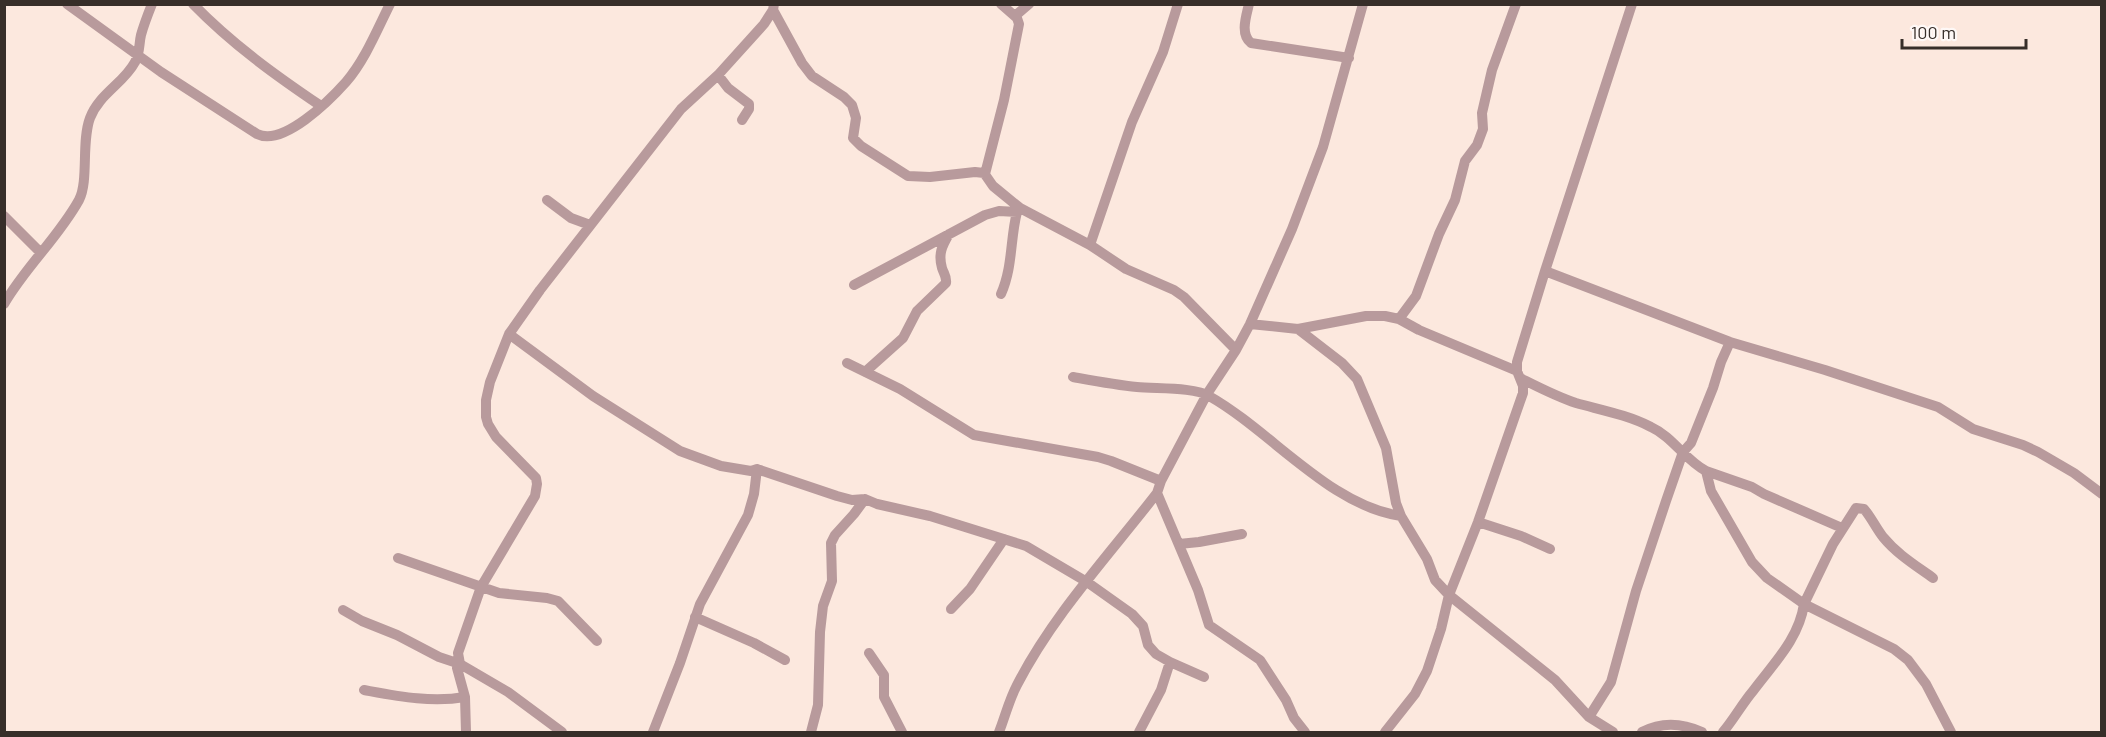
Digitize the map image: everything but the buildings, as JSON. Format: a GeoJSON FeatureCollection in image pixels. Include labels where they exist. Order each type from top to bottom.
{"type":"FeatureCollection","features":[{"type":"Feature","properties":{"kind":"street"},"geometry":{"type":"LineString","coordinates":[[67,4],[161,72],[263,137],[290,130],[306,120],[347,82],[367,51],[390,4]]}},
{"type":"Feature","properties":{"kind":"street"},"geometry":{"type":"LineString","coordinates":[[4,304],[40,252],[48,247],[58,233],[81,195],[85,132],[95,106],[130,69],[138,55],[142,33],[152,4]]}},
{"type":"Feature","properties":{"kind":"street"},"geometry":{"type":"LineString","coordinates":[[194,4],[222,33],[256,62],[321,106]]}},
{"type":"Feature","properties":{"kind":"street"},"geometry":{"type":"LineString","coordinates":[[985,174],[1002,108],[1018,30],[1015,16],[1001,4]]}},
{"type":"Feature","properties":{"kind":"street"},"geometry":{"type":"LineString","coordinates":[[1015,16],[1029,4]]}},
{"type":"Feature","properties":{"kind":"street"},"geometry":{"type":"LineString","coordinates":[[1090,245],[1132,122],[1164,52],[1178,4]]}},
{"type":"Feature","properties":{"kind":"street"},"geometry":{"type":"LineString","coordinates":[[1249,4],[1244,33],[1251,44],[1349,58]]}},
{"type":"Feature","properties":{"kind":"street"},"geometry":{"type":"LineString","coordinates":[[999,732],[1016,687],[1056,621],[1157,493],[1161,481],[1207,394],[1250,324],[1292,229],[1319,157],[1363,4]]}},
{"type":"Feature","properties":{"kind":"street"},"geometry":{"type":"LineString","coordinates":[[1399,319],[1416,296],[1439,234],[1455,200],[1465,161],[1477,145],[1484,129],[1482,113],[1492,70],[1516,4]]}},
{"type":"Feature","properties":{"kind":"street"},"geometry":{"type":"LineString","coordinates":[[1385,732],[1415,694],[1427,671],[1441,630],[1449,595],[1478,522],[1523,393],[1517,362],[1632,4]]}},
{"type":"Feature","properties":{"kind":"street"},"geometry":{"type":"LineString","coordinates":[[774,7],[802,63],[812,76],[852,105],[856,118],[853,138],[861,146],[908,176],[930,177],[975,172],[985,174],[993,186],[1018,210],[1090,245],[1126,269],[1174,290],[1184,297],[1236,350]]}},
{"type":"Feature","properties":{"kind":"street"},"geometry":{"type":"LineString","coordinates":[[466,732],[465,697],[457,668],[460,664],[458,653],[481,587],[535,496],[537,484],[536,478],[496,437],[486,417],[486,400],[490,382],[509,334],[540,290],[681,109],[718,75],[764,24],[774,7]]}},
{"type":"Feature","properties":{"kind":"street"},"geometry":{"type":"LineString","coordinates":[[718,75],[728,88],[749,104],[749,109],[742,120]]}},
{"type":"Feature","properties":{"kind":"street"},"geometry":{"type":"LineString","coordinates":[[548,200],[571,218],[590,225]]}},
{"type":"Feature","properties":{"kind":"street"},"geometry":{"type":"LineString","coordinates":[[854,285],[985,215],[999,211],[1018,210]]}},
{"type":"Feature","properties":{"kind":"street"},"geometry":{"type":"LineString","coordinates":[[1001,294],[1009,272],[1014,224],[1018,210]]}},
{"type":"Feature","properties":{"kind":"street"},"geometry":{"type":"LineString","coordinates":[[4,216],[40,252]]}},
{"type":"Feature","properties":{"kind":"street"},"geometry":{"type":"LineString","coordinates":[[865,372],[903,338],[917,311],[946,283],[947,278],[939,256],[949,233]]}},
{"type":"Feature","properties":{"kind":"street"},"geometry":{"type":"LineString","coordinates":[[1545,272],[1730,342],[1938,407],[1974,429],[2038,452],[2074,473],[2102,494]]}},
{"type":"Feature","properties":{"kind":"street"},"geometry":{"type":"LineString","coordinates":[[1250,324],[1298,328],[1366,316],[1399,319],[1575,402],[1639,421],[1664,434],[1706,471],[1752,487],[1842,528]]}},
{"type":"Feature","properties":{"kind":"street"},"geometry":{"type":"LineString","coordinates":[[1298,328],[1342,363],[1357,379],[1386,448],[1396,503],[1401,516],[1427,559],[1435,580],[1449,595],[1555,680],[1589,717],[1613,732]]}},
{"type":"Feature","properties":{"kind":"street"},"geometry":{"type":"LineString","coordinates":[[509,334],[593,396],[680,451],[721,466],[751,471],[757,469],[837,496],[852,500],[865,499],[1026,546],[1087,582],[1137,620],[1145,629],[1148,645],[1156,654],[1204,677]]}},
{"type":"Feature","properties":{"kind":"street"},"geometry":{"type":"LineString","coordinates":[[1589,717],[1611,682],[1635,591],[1683,452],[1691,443],[1730,342]]}},
{"type":"Feature","properties":{"kind":"street"},"geometry":{"type":"LineString","coordinates":[[847,363],[900,389],[974,435],[1088,455],[1111,461],[1161,481]]}},
{"type":"Feature","properties":{"kind":"street"},"geometry":{"type":"LineString","coordinates":[[1073,377],[1207,394],[1320,478],[1361,504],[1401,516]]}},
{"type":"Feature","properties":{"kind":"street"},"geometry":{"type":"LineString","coordinates":[[653,732],[680,663],[695,616],[748,515],[754,494],[757,469]]}},
{"type":"Feature","properties":{"kind":"street"},"geometry":{"type":"LineString","coordinates":[[1706,471],[1711,491],[1752,562],[1767,578],[1804,604],[1894,649],[1908,660],[1926,684],[1951,732]]}},
{"type":"Feature","properties":{"kind":"street"},"geometry":{"type":"LineString","coordinates":[[1157,493],[1198,590],[1209,625],[1260,660],[1286,700],[1294,718],[1305,732]]}},
{"type":"Feature","properties":{"kind":"street"},"geometry":{"type":"LineString","coordinates":[[810,732],[818,705],[823,606],[832,582],[831,543],[865,499]]}},
{"type":"Feature","properties":{"kind":"street"},"geometry":{"type":"LineString","coordinates":[[1723,732],[1754,688],[1782,654],[1797,628],[1804,604],[1842,528],[1856,508],[1864,509],[1896,551],[1933,578]]}},
{"type":"Feature","properties":{"kind":"street"},"geometry":{"type":"LineString","coordinates":[[1478,522],[1521,536],[1550,549]]}},
{"type":"Feature","properties":{"kind":"street"},"geometry":{"type":"LineString","coordinates":[[1179,544],[1242,534]]}},
{"type":"Feature","properties":{"kind":"street"},"geometry":{"type":"LineString","coordinates":[[951,609],[970,589],[1004,539]]}},
{"type":"Feature","properties":{"kind":"street"},"geometry":{"type":"LineString","coordinates":[[398,558],[499,593],[547,597],[558,601],[597,641]]}},
{"type":"Feature","properties":{"kind":"street"},"geometry":{"type":"LineString","coordinates":[[343,610],[439,657],[460,664],[508,692],[562,732]]}},
{"type":"Feature","properties":{"kind":"street"},"geometry":{"type":"LineString","coordinates":[[695,616],[785,660]]}},
{"type":"Feature","properties":{"kind":"street"},"geometry":{"type":"LineString","coordinates":[[869,654],[884,675],[884,697],[902,732]]}},
{"type":"Feature","properties":{"kind":"street"},"geometry":{"type":"LineString","coordinates":[[1139,732],[1161,690],[1170,662]]}},
{"type":"Feature","properties":{"kind":"street"},"geometry":{"type":"LineString","coordinates":[[364,690],[447,700],[465,697]]}},
{"type":"Feature","properties":{"kind":"street"},"geometry":{"type":"LineString","coordinates":[[1642,732],[1672,724],[1702,732]]}}]}
